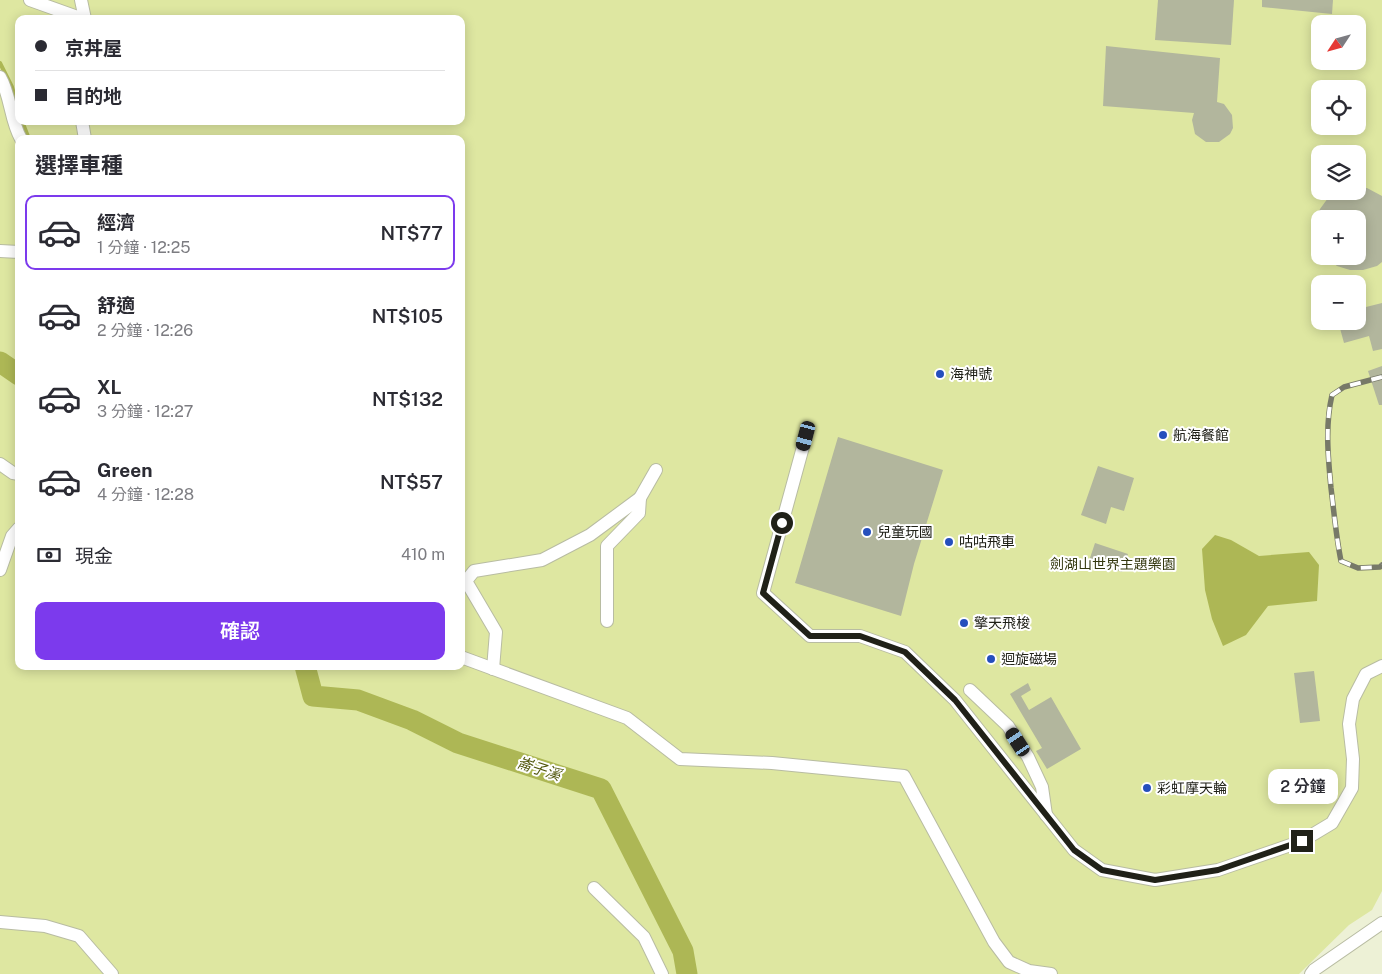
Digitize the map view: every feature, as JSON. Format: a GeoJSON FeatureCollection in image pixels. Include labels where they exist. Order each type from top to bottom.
{"type":"FeatureCollection","features":[{"type":"Feature","properties":{"kind":"street"},"geometry":{"type":"LineString","coordinates":[[30,0],[73,15]]}},
{"type":"Feature","properties":{"kind":"street"},"geometry":{"type":"LineString","coordinates":[[81,0],[83,15]]}},
{"type":"Feature","properties":{"kind":"street"},"geometry":{"type":"LineString","coordinates":[[0,76],[18,135]]}},
{"type":"Feature","properties":{"kind":"street"},"geometry":{"type":"LineString","coordinates":[[0,251],[15,252]]}},
{"type":"Feature","properties":{"kind":"street"},"geometry":{"type":"LineString","coordinates":[[806,436],[763,593],[810,636],[860,636],[905,652],[955,700],[1074,850],[1102,870],[1155,880],[1218,870],[1302,841],[1332,823],[1352,788],[1353,759],[1349,724],[1354,699],[1366,674],[1382,666]]}},
{"type":"Feature","properties":{"kind":"street"},"geometry":{"type":"LineString","coordinates":[[0,464],[15,473]]}},
{"type":"Feature","properties":{"kind":"street"},"geometry":{"type":"LineString","coordinates":[[493,669],[496,632],[466,580],[474,571],[542,560],[590,535],[640,498],[656,470]]}},
{"type":"Feature","properties":{"kind":"street"},"geometry":{"type":"LineString","coordinates":[[607,621],[607,546],[639,513],[640,498]]}},
{"type":"Feature","properties":{"kind":"street"},"geometry":{"type":"LineString","coordinates":[[0,570],[12,536],[15,533]]}},
{"type":"Feature","properties":{"kind":"street"},"geometry":{"type":"LineString","coordinates":[[465,658],[627,718],[680,759],[772,763],[904,776],[994,942],[1008,962],[1029,971],[1051,974]]}},
{"type":"Feature","properties":{"kind":"street"},"geometry":{"type":"LineString","coordinates":[[970,690],[1008,726],[1028,757],[1042,787],[1046,815]]}},
{"type":"Feature","properties":{"kind":"street"},"geometry":{"type":"LineString","coordinates":[[594,888],[644,937],[662,974]]}},
{"type":"Feature","properties":{"kind":"street"},"geometry":{"type":"LineString","coordinates":[[0,922],[45,926],[79,936],[112,974]]}},
{"type":"Feature","properties":{"kind":"street"},"geometry":{"type":"LineString","coordinates":[[1311,974],[1382,923]]}},
{"type":"Feature","properties":{"kind":"green space","name":"劍湖山世界主題樂園"},"geometry":{"type":"Polygon","coordinates":[[[0,0],[1382,0],[1382,891],[1372,910],[1349,925],[1299,974],[0,974],[0,0]]]}},
{"type":"Feature","properties":{"kind":"shaded area"},"geometry":{"type":"Polygon","coordinates":[[[1215,535],[1231,540],[1259,556],[1309,552],[1319,565],[1317,601],[1268,606],[1246,635],[1223,646],[1212,619],[1205,590],[1202,549],[1215,535]]]}},
{"type":"Feature","properties":{"kind":"building"},"geometry":{"type":"Polygon","coordinates":[[[1158,0],[1234,0],[1231,45],[1155,40],[1158,0]]]}},
{"type":"Feature","properties":{"kind":"building"},"geometry":{"type":"Polygon","coordinates":[[[1262,0],[1333,0],[1332,14],[1262,7],[1262,0]]]}},
{"type":"Feature","properties":{"kind":"building"},"geometry":{"type":"Polygon","coordinates":[[[1106,46],[1220,58],[1217,102],[1224,104],[1232,115],[1233,128],[1230,134],[1219,142],[1206,142],[1195,134],[1192,120],[1194,113],[1103,106],[1106,46]]]}},
{"type":"Feature","properties":{"kind":"building"},"geometry":{"type":"Polygon","coordinates":[[[1366,188],[1382,196],[1382,262],[1377,266],[1363,270],[1350,270],[1336,265],[1366,265],[1366,210],[1320,209],[1327,200],[1366,200],[1366,188]]]}},
{"type":"Feature","properties":{"kind":"building"},"geometry":{"type":"Polygon","coordinates":[[[1382,303],[1382,349],[1373,351],[1369,336],[1344,343],[1340,330],[1366,330],[1366,307],[1382,303]]]}},
{"type":"Feature","properties":{"kind":"building"},"geometry":{"type":"Polygon","coordinates":[[[1382,366],[1382,405],[1379,405],[1368,371],[1382,366]]]}},
{"type":"Feature","properties":{"kind":"building","name":"兒童玩國"},"geometry":{"type":"Polygon","coordinates":[[[838,437],[943,470],[914,564],[901,616],[795,583],[838,437]]]}},
{"type":"Feature","properties":{"kind":"building"},"geometry":{"type":"Polygon","coordinates":[[[1098,466],[1134,478],[1124,511],[1111,507],[1106,524],[1081,515],[1098,466]]]}},
{"type":"Feature","properties":{"kind":"building"},"geometry":{"type":"Polygon","coordinates":[[[1095,543],[1128,554],[1122,572],[1089,561],[1095,543]]]}},
{"type":"Feature","properties":{"kind":"building"},"geometry":{"type":"Polygon","coordinates":[[[1314,671],[1320,721],[1300,723],[1294,673],[1314,671]]]}},
{"type":"Feature","properties":{"kind":"building"},"geometry":{"type":"Polygon","coordinates":[[[1028,683],[1031,690],[1021,696],[1029,710],[1051,697],[1081,749],[1047,769],[1036,751],[1042,748],[1010,694],[1028,683]]]}},
{"type":"Feature","properties":{"kind":"waterway"},"geometry":{"type":"LineString","coordinates":[[0,63],[15,97]]}},
{"type":"Feature","properties":{"kind":"waterway"},"geometry":{"type":"LineString","coordinates":[[24,125],[27,135]]}},
{"type":"Feature","properties":{"kind":"waterway","name":"崙子溪"},"geometry":{"type":"LineString","coordinates":[[0,362],[15,372]]}},
{"type":"Feature","properties":{"kind":"waterway","name":"崙子溪"},"geometry":{"type":"LineString","coordinates":[[306,670],[313,696],[358,700],[412,720],[458,743],[601,789],[683,951],[687,974]]}},
{"type":"Feature","properties":{"kind":"railway"},"geometry":{"type":"LineString","coordinates":[[1382,377],[1344,387],[1332,395],[1328,418],[1331,488],[1341,561],[1358,568],[1380,567],[1382,565]]}},
{"type":"Feature","properties":{"kind":"place","name":"海神號"},"geometry":{"type":"Point","coordinates":[940,374]}},
{"type":"Feature","properties":{"kind":"place","name":"航海餐館"},"geometry":{"type":"Point","coordinates":[1163,435]}},
{"type":"Feature","properties":{"kind":"place","name":"兒童玩國"},"geometry":{"type":"Point","coordinates":[867,532]}},
{"type":"Feature","properties":{"kind":"place","name":"咕咕飛車"},"geometry":{"type":"Point","coordinates":[949,542]}},
{"type":"Feature","properties":{"kind":"place","name":"擎天飛梭"},"geometry":{"type":"Point","coordinates":[964,623]}},
{"type":"Feature","properties":{"kind":"place","name":"迴旋磁場"},"geometry":{"type":"Point","coordinates":[991,659]}},
{"type":"Feature","properties":{"kind":"place","name":"彩虹摩天輪"},"geometry":{"type":"Point","coordinates":[1147,788]}},
{"type":"Feature","properties":{"kind":"route"},"geometry":{"type":"LineString","coordinates":[[782,523],[763,593],[810,636],[860,636],[905,652],[955,700],[1074,850],[1102,870],[1155,880],[1218,870],[1302,841]]}}]}
